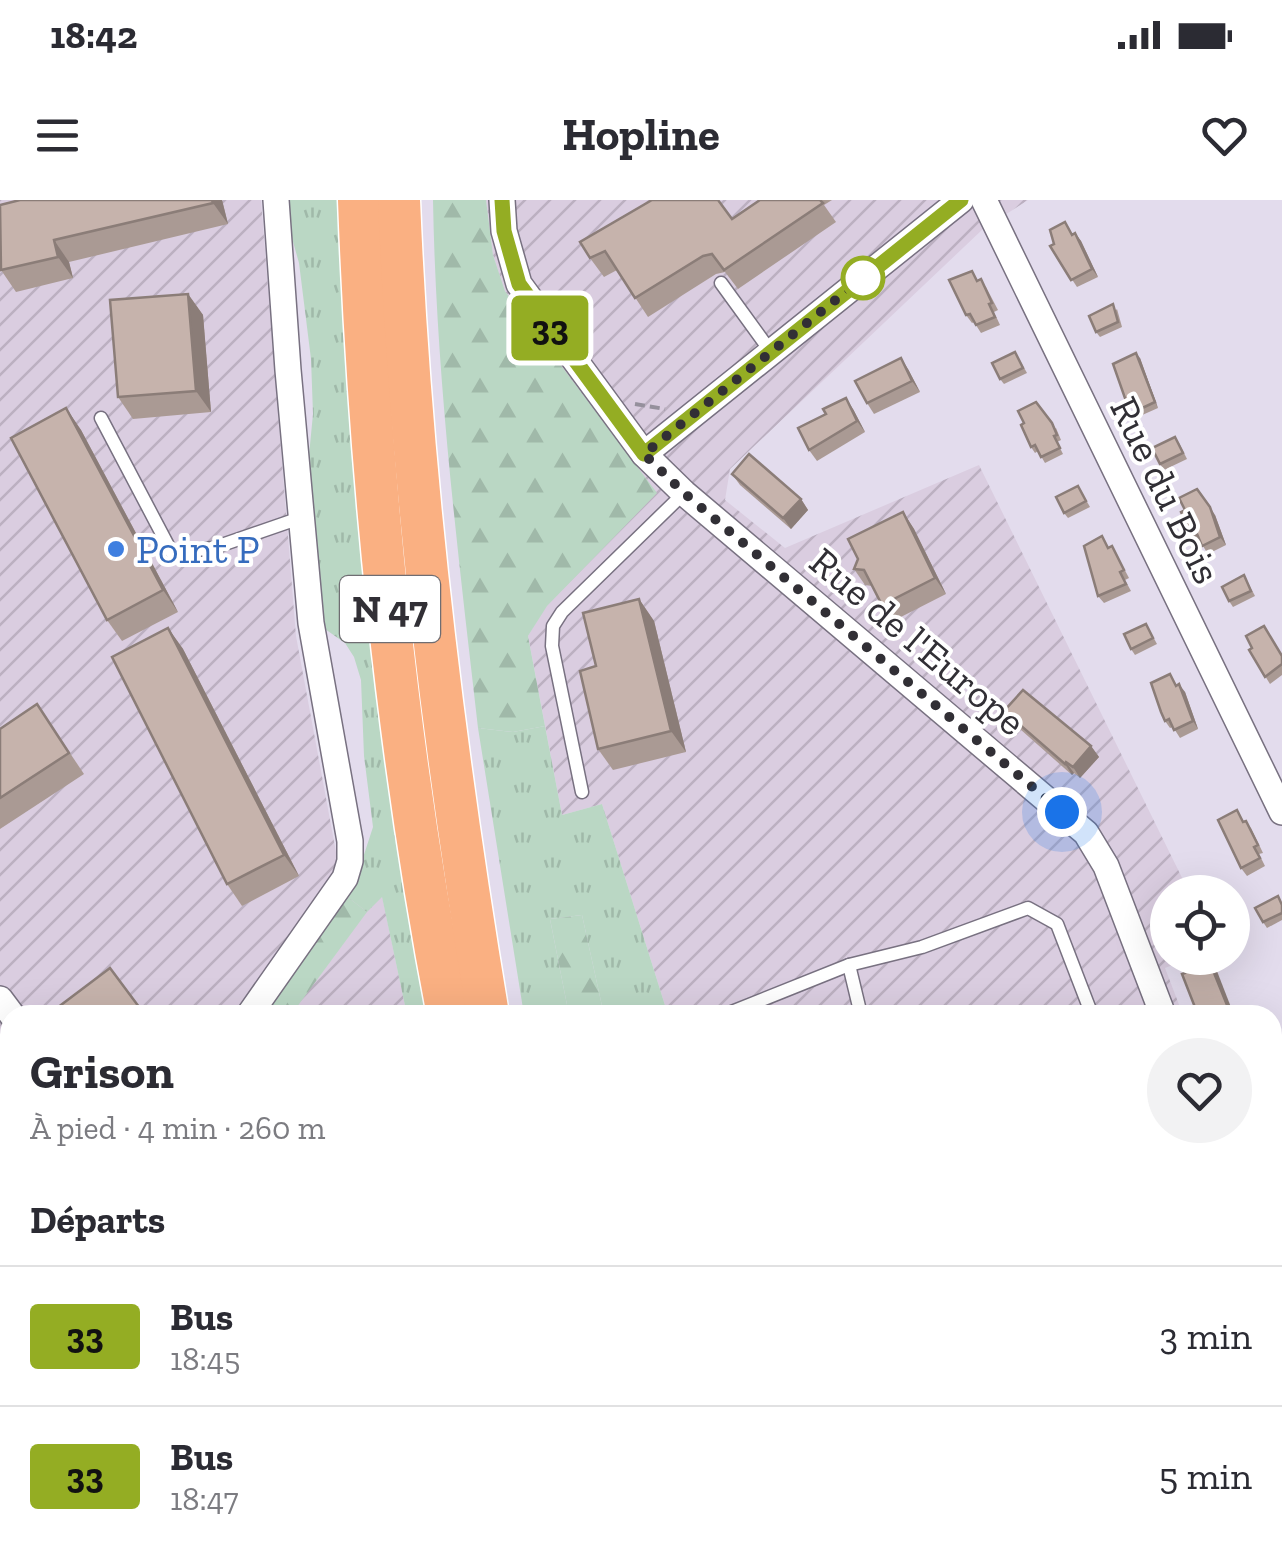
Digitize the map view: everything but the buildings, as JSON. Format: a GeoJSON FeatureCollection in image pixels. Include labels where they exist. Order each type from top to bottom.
{"type":"FeatureCollection","features":[{"type":"Feature","properties":{"kind":"highway","name":"N 47"},"geometry":{"type":"LineString","coordinates":[[359,200],[368,375],[390,603],[422,859],[446,1005]]}},
{"type":"Feature","properties":{"kind":"highway","name":"N 47"},"geometry":{"type":"LineString","coordinates":[[400,200],[408,354],[429,599],[459,836],[486,1005]]}},
{"type":"Feature","properties":{"kind":"street"},"geometry":{"type":"LineString","coordinates":[[256,1005],[345,878],[350,861],[350,840],[312,623],[300,518],[276,200]]}},
{"type":"Feature","properties":{"kind":"street","name":"Rue de l'Europe"},"geometry":{"type":"LineString","coordinates":[[502,200],[504,231],[519,284],[644,454],[684,493],[1086,833],[1106,866],[1160,1005]]}},
{"type":"Feature","properties":{"kind":"street","name":"Rue du Bois"},"geometry":{"type":"LineString","coordinates":[[984,200],[1282,812]]}},
{"type":"Feature","properties":{"kind":"street"},"geometry":{"type":"LineString","coordinates":[[644,454],[949,204]]}},
{"type":"Feature","properties":{"kind":"lane"},"geometry":{"type":"LineString","coordinates":[[721,283],[772,352]]}},
{"type":"Feature","properties":{"kind":"lane"},"geometry":{"type":"LineString","coordinates":[[101,418],[172,553],[213,548],[300,518]]}},
{"type":"Feature","properties":{"kind":"lane"},"geometry":{"type":"LineString","coordinates":[[582,792],[552,646],[554,626],[562,612],[684,493]]}},
{"type":"Feature","properties":{"kind":"lane"},"geometry":{"type":"LineString","coordinates":[[749,1005],[849,965],[922,947],[1028,908],[1057,924],[1088,1005]]}},
{"type":"Feature","properties":{"kind":"lane"},"geometry":{"type":"LineString","coordinates":[[849,965],[859,1005]]}},
{"type":"Feature","properties":{"kind":"path"},"geometry":{"type":"LineString","coordinates":[[630,402],[664,409],[692,400],[708,403]]}},
{"type":"Feature","properties":{"kind":"shaded area"},"geometry":{"type":"Polygon","coordinates":[[[0,200],[261,200],[296,636],[336,852],[382,896],[405,1005],[0,1005],[0,200]]]}},
{"type":"Feature","properties":{"kind":"shaded area"},"geometry":{"type":"Polygon","coordinates":[[[486,200],[1028,200],[983,229],[730,469],[725,500],[785,548],[979,465],[1181,875],[1150,875],[1150,975],[1168,975],[1179,1005],[665,1005],[602,804],[562,815],[528,636],[546,606],[530,328],[505,291],[493,255],[486,200]]]}},
{"type":"Feature","properties":{"kind":"green space"},"geometry":{"type":"Polygon","coordinates":[[[289,200],[339,200],[429,1005],[405,1005],[382,897],[367,912],[345,895],[358,873],[373,827],[364,756],[361,680],[345,643],[325,629],[309,455],[313,414],[311,359],[299,263],[290,231],[289,200]]]}},
{"type":"Feature","properties":{"kind":"green space"},"geometry":{"type":"Polygon","coordinates":[[[433,200],[486,200],[493,255],[505,291],[657,493],[547,606],[528,636],[545,726],[513,732],[478,728],[443,399],[433,200]]]}},
{"type":"Feature","properties":{"kind":"green space"},"geometry":{"type":"Polygon","coordinates":[[[545,726],[562,815],[602,804],[665,1005],[602,1005],[582,915],[550,919],[567,1005],[522,1005],[478,728],[513,732],[545,726]]]}},
{"type":"Feature","properties":{"kind":"green space"},"geometry":{"type":"Polygon","coordinates":[[[345,895],[367,912],[298,1005],[268,1005],[345,895]]]}},
{"type":"Feature","properties":{"kind":"green space"},"geometry":{"type":"Polygon","coordinates":[[[582,915],[602,1005],[567,1005],[550,919],[582,915]]]}},
{"type":"Feature","properties":{"kind":"bus line","name":"33"},"geometry":{"type":"LineString","coordinates":[[502,200],[504,231],[519,284],[644,454],[961,200]]}},
{"type":"Feature","properties":{"kind":"place","name":"Point P"},"geometry":{"type":"Point","coordinates":[116,549]}},
{"type":"Feature","properties":{"kind":"route"},"geometry":{"type":"LineString","coordinates":[[863,278],[644,454],[684,493],[1062,812]]}}]}
